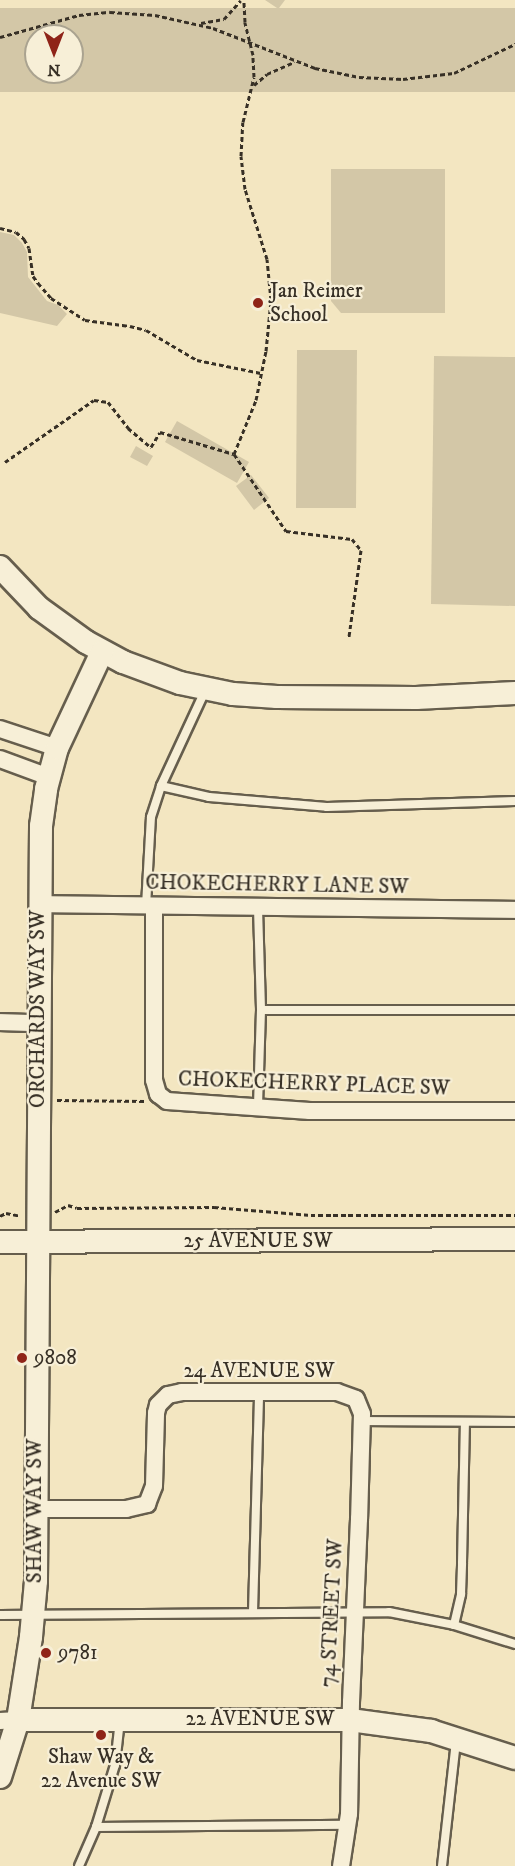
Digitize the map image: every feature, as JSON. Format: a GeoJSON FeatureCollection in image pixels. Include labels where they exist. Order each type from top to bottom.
{"type":"FeatureCollection","features":[{"type":"Feature","properties":{"kind":"street"},"geometry":{"type":"LineString","coordinates":[[0,567],[39,608],[102,652],[151,674],[206,689],[254,696],[288,697],[416,698],[515,693]]}},
{"type":"Feature","properties":{"kind":"street","name":"ORCHARDS WAY SW"},"geometry":{"type":"LineString","coordinates":[[36,1242],[41,826],[49,777],[57,748],[102,652]]}},
{"type":"Feature","properties":{"kind":"street"},"geometry":{"type":"LineString","coordinates":[[0,729],[57,748]]}},
{"type":"Feature","properties":{"kind":"street"},"geometry":{"type":"LineString","coordinates":[[0,759],[49,777]]}},
{"type":"Feature","properties":{"kind":"street","name":"CHOKECHERRY LANE SW"},"geometry":{"type":"LineString","coordinates":[[39,904],[515,910]]}},
{"type":"Feature","properties":{"kind":"street","name":"CHOKECHERRY PLACE SW"},"geometry":{"type":"LineString","coordinates":[[150,906],[154,1080],[158,1094],[167,1101],[258,1108],[515,1111]]}},
{"type":"Feature","properties":{"kind":"street"},"geometry":{"type":"LineString","coordinates":[[0,1022],[38,1023]]}},
{"type":"Feature","properties":{"kind":"street","name":"25 AVENUE SW"},"geometry":{"type":"LineString","coordinates":[[0,1242],[515,1239]]}},
{"type":"Feature","properties":{"kind":"street","name":"SHAW WAY SW"},"geometry":{"type":"LineString","coordinates":[[0,1777],[9,1720],[34,1614],[36,1242]]}},
{"type":"Feature","properties":{"kind":"street","name":"24 AVENUE SW"},"geometry":{"type":"LineString","coordinates":[[36,1509],[126,1509],[147,1504],[154,1486],[155,1422],[162,1400],[175,1393],[337,1392],[356,1399]]}},
{"type":"Feature","properties":{"kind":"street","name":"74 STREET SW"},"geometry":{"type":"LineString","coordinates":[[341,1866],[348,1825],[362,1421],[362,1408],[356,1399]]}},
{"type":"Feature","properties":{"kind":"street","name":"22 AVENUE SW"},"geometry":{"type":"LineString","coordinates":[[9,1720],[350,1720],[402,1725],[457,1738],[515,1758]]}},
{"type":"Feature","properties":{"kind":"lane"},"geometry":{"type":"LineString","coordinates":[[150,906],[151,817],[160,786],[206,689]]}},
{"type":"Feature","properties":{"kind":"lane"},"geometry":{"type":"LineString","coordinates":[[160,786],[208,797],[327,807],[515,801]]}},
{"type":"Feature","properties":{"kind":"lane"},"geometry":{"type":"LineString","coordinates":[[258,908],[261,1010],[258,1108]]}},
{"type":"Feature","properties":{"kind":"lane"},"geometry":{"type":"LineString","coordinates":[[261,1010],[515,1010]]}},
{"type":"Feature","properties":{"kind":"lane"},"geometry":{"type":"LineString","coordinates":[[253,1612],[259,1392]]}},
{"type":"Feature","properties":{"kind":"lane"},"geometry":{"type":"LineString","coordinates":[[362,1421],[515,1422]]}},
{"type":"Feature","properties":{"kind":"lane"},"geometry":{"type":"LineString","coordinates":[[454,1625],[460,1594],[462,1563],[465,1423]]}},
{"type":"Feature","properties":{"kind":"lane"},"geometry":{"type":"LineString","coordinates":[[0,1615],[389,1612],[454,1625],[515,1644]]}},
{"type":"Feature","properties":{"kind":"lane"},"geometry":{"type":"LineString","coordinates":[[79,1866],[96,1827],[118,1752],[120,1720]]}},
{"type":"Feature","properties":{"kind":"lane"},"geometry":{"type":"LineString","coordinates":[[442,1866],[457,1738]]}},
{"type":"Feature","properties":{"kind":"lane"},"geometry":{"type":"LineString","coordinates":[[96,1827],[348,1825]]}},
{"type":"Feature","properties":{"kind":"path"},"geometry":{"type":"LineString","coordinates":[[198,24],[224,19],[242,0]]}},
{"type":"Feature","properties":{"kind":"path"},"geometry":{"type":"LineString","coordinates":[[234,454],[250,420],[270,325],[269,280],[264,244],[245,189],[240,156],[243,123],[252,87],[251,45],[242,0]]}},
{"type":"Feature","properties":{"kind":"path"},"geometry":{"type":"LineString","coordinates":[[0,37],[60,18],[95,13],[138,13],[198,24],[295,62],[359,77],[423,78],[465,69],[515,44]]}},
{"type":"Feature","properties":{"kind":"path"},"geometry":{"type":"LineString","coordinates":[[252,87],[267,74],[295,62]]}},
{"type":"Feature","properties":{"kind":"path"},"geometry":{"type":"LineString","coordinates":[[0,228],[16,232],[24,239],[29,248],[33,276],[38,283],[51,298],[85,320],[146,330],[197,360],[261,373]]}},
{"type":"Feature","properties":{"kind":"path"},"geometry":{"type":"LineString","coordinates":[[5,462],[94,400],[108,402],[128,428],[151,447],[160,432],[234,454],[286,531],[352,539],[361,550],[349,638]]}},
{"type":"Feature","properties":{"kind":"path"},"geometry":{"type":"LineString","coordinates":[[57,1100],[167,1101]]}},
{"type":"Feature","properties":{"kind":"path"},"geometry":{"type":"LineString","coordinates":[[60,1211],[68,1206],[77,1208],[214,1208],[311,1215],[515,1215]]}},
{"type":"Feature","properties":{"kind":"path"},"geometry":{"type":"LineString","coordinates":[[0,1216],[6,1213],[16,1216]]}},
{"type":"Feature","properties":{"kind":"shaded area"},"geometry":{"type":"Polygon","coordinates":[[[265,0],[285,0],[279,8],[515,8],[515,92],[0,92],[0,8],[277,8],[265,0]]]}},
{"type":"Feature","properties":{"kind":"shaded area"},"geometry":{"type":"Polygon","coordinates":[[[331,169],[445,169],[445,313],[341,313],[331,301],[331,169]]]}},
{"type":"Feature","properties":{"kind":"shaded area"},"geometry":{"type":"Polygon","coordinates":[[[0,232],[14,235],[22,243],[27,252],[28,277],[47,301],[58,305],[67,314],[57,326],[0,313],[0,232]]]}},
{"type":"Feature","properties":{"kind":"shaded area"},"geometry":{"type":"Polygon","coordinates":[[[297,350],[357,350],[356,508],[296,508],[297,350]]]}},
{"type":"Feature","properties":{"kind":"shaded area"},"geometry":{"type":"Polygon","coordinates":[[[434,356],[515,357],[515,606],[431,604],[434,356]]]}},
{"type":"Feature","properties":{"kind":"shaded area"},"geometry":{"type":"Polygon","coordinates":[[[177,421],[249,462],[237,483],[165,442],[177,421]]]}},
{"type":"Feature","properties":{"kind":"shaded area"},"geometry":{"type":"Polygon","coordinates":[[[136,446],[153,456],[147,466],[130,457],[136,446]]]}},
{"type":"Feature","properties":{"kind":"shaded area"},"geometry":{"type":"Polygon","coordinates":[[[251,475],[269,498],[254,510],[236,486],[251,475]]]}},
{"type":"Feature","properties":{"kind":"place","name":"Jan Reimer School"},"geometry":{"type":"Point","coordinates":[258,303]}},
{"type":"Feature","properties":{"kind":"place","name":"9808"},"geometry":{"type":"Point","coordinates":[22,1358]}},
{"type":"Feature","properties":{"kind":"place","name":"9781"},"geometry":{"type":"Point","coordinates":[46,1653]}},
{"type":"Feature","properties":{"kind":"place","name":"Shaw Way & 22 Avenue SW"},"geometry":{"type":"Point","coordinates":[101,1735]}}]}
